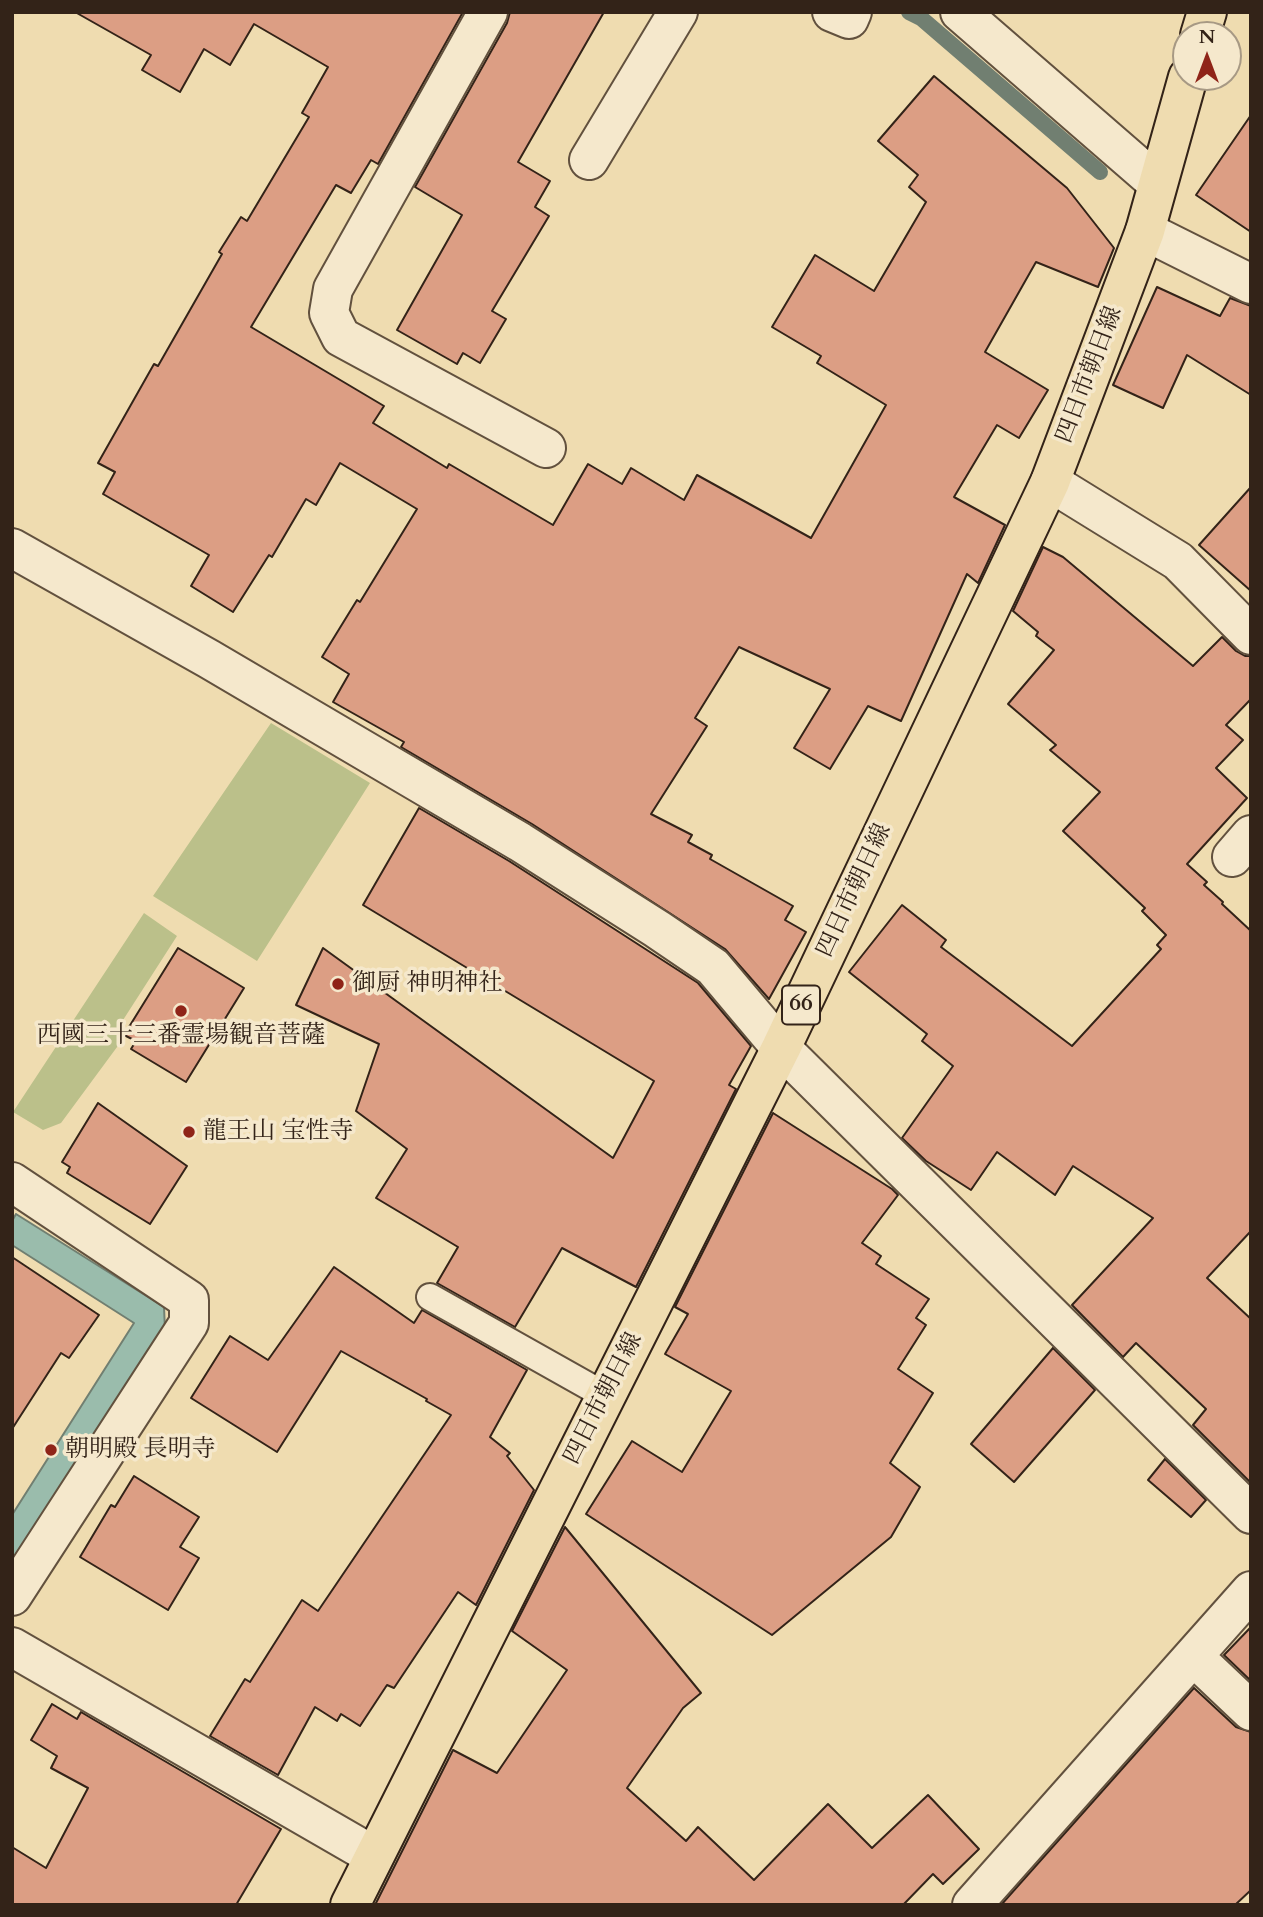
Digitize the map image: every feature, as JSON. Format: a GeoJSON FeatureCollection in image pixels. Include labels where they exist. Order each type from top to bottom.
{"type":"FeatureCollection","features":[{"type":"Feature","properties":{"kind":"main road","name":"四日市朝日線"},"geometry":{"type":"LineString","coordinates":[[350,1905],[781,1048],[1050,482],[1145,232],[1184,91]]}},
{"type":"Feature","properties":{"kind":"street"},"geometry":{"type":"LineString","coordinates":[[488,12],[333,289],[329,313],[341,337],[547,448]]}},
{"type":"Feature","properties":{"kind":"street"},"geometry":{"type":"LineString","coordinates":[[589,160],[678,12]]}},
{"type":"Feature","properties":{"kind":"street"},"geometry":{"type":"LineString","coordinates":[[832,12],[849,19],[852,12]]}},
{"type":"Feature","properties":{"kind":"street"},"geometry":{"type":"LineString","coordinates":[[960,12],[1157,183]]}},
{"type":"Feature","properties":{"kind":"street"},"geometry":{"type":"LineString","coordinates":[[1145,232],[1251,284]]}},
{"type":"Feature","properties":{"kind":"street"},"geometry":{"type":"LineString","coordinates":[[1050,482],[1178,561],[1251,635]]}},
{"type":"Feature","properties":{"kind":"street"},"geometry":{"type":"LineString","coordinates":[[12,548],[209,659],[520,842],[713,967],[781,1048],[1251,1514]]}},
{"type":"Feature","properties":{"kind":"street"},"geometry":{"type":"LineString","coordinates":[[12,1182],[189,1300],[189,1323],[12,1596]]}},
{"type":"Feature","properties":{"kind":"street"},"geometry":{"type":"LineString","coordinates":[[972,1905],[1251,1591]]}},
{"type":"Feature","properties":{"kind":"street"},"geometry":{"type":"LineString","coordinates":[[12,1647],[374,1856]]}},
{"type":"Feature","properties":{"kind":"street"},"geometry":{"type":"LineString","coordinates":[[1194,1657],[1251,1711]]}},
{"type":"Feature","properties":{"kind":"lane"},"geometry":{"type":"LineString","coordinates":[[430,1297],[606,1396]]}},
{"type":"Feature","properties":{"kind":"green space"},"geometry":{"type":"Polygon","coordinates":[[[271,723],[370,783],[257,961],[153,896],[271,723]]]}},
{"type":"Feature","properties":{"kind":"green space"},"geometry":{"type":"Polygon","coordinates":[[[144,913],[177,936],[116,1031],[120,1043],[61,1123],[43,1130],[13,1112],[144,913]]]}},
{"type":"Feature","properties":{"kind":"shaded area"},"geometry":{"type":"Polygon","coordinates":[[[16,1214],[164,1307],[165,1330],[12,1560],[12,1515],[134,1323],[12,1245],[12,1221],[16,1214]]]}},
{"type":"Feature","properties":{"kind":"building"},"geometry":{"type":"Polygon","coordinates":[[[75,12],[463,12],[378,164],[371,160],[351,193],[336,185],[251,327],[384,406],[373,423],[447,468],[449,464],[553,525],[588,464],[622,484],[631,468],[684,500],[697,475],[811,538],[886,405],[817,363],[821,356],[772,327],[815,255],[874,291],[926,202],[909,187],[918,175],[878,141],[934,76],[1067,188],[1114,248],[1098,287],[1036,262],[985,352],[1048,390],[1019,438],[997,425],[954,497],[1005,525],[978,583],[967,574],[901,721],[868,706],[830,769],[794,748],[830,689],[739,647],[695,718],[707,726],[651,814],[692,835],[688,842],[712,855],[710,859],[793,906],[785,920],[806,932],[769,999],[725,949],[532,824],[401,747],[404,742],[333,702],[349,674],[322,657],[357,600],[360,602],[417,509],[340,463],[316,505],[306,499],[272,557],[269,555],[233,612],[191,586],[209,555],[103,494],[115,472],[98,463],[154,364],[158,366],[222,254],[219,252],[241,217],[247,221],[309,117],[302,113],[328,67],[254,24],[230,65],[204,49],[180,92],[142,70],[151,55],[75,12]]]}},
{"type":"Feature","properties":{"kind":"building"},"geometry":{"type":"Polygon","coordinates":[[[510,12],[604,12],[518,162],[550,181],[535,207],[549,216],[492,311],[506,319],[480,363],[463,353],[457,364],[397,330],[462,215],[415,187],[507,23],[510,12]]]}},
{"type":"Feature","properties":{"kind":"building"},"geometry":{"type":"Polygon","coordinates":[[[1251,115],[1251,232],[1196,195],[1251,115]]]}},
{"type":"Feature","properties":{"kind":"building"},"geometry":{"type":"Polygon","coordinates":[[[1157,287],[1220,316],[1230,298],[1251,306],[1251,395],[1187,355],[1163,408],[1113,385],[1157,287]]]}},
{"type":"Feature","properties":{"kind":"building"},"geometry":{"type":"Polygon","coordinates":[[[1251,487],[1251,591],[1199,545],[1251,487]]]}},
{"type":"Feature","properties":{"kind":"building"},"geometry":{"type":"Polygon","coordinates":[[[1043,547],[1063,557],[1193,666],[1222,637],[1236,651],[1251,656],[1251,699],[1226,725],[1243,740],[1216,768],[1247,798],[1187,864],[1207,882],[1204,885],[1223,902],[1222,904],[1251,931],[1251,1231],[1207,1278],[1251,1319],[1251,1483],[1193,1425],[1206,1409],[1136,1343],[1123,1357],[1072,1305],[1153,1218],[1073,1166],[1055,1195],[997,1152],[971,1190],[926,1161],[902,1138],[953,1066],[922,1041],[927,1034],[849,972],[902,905],[946,940],[941,947],[1072,1046],[1161,949],[1157,945],[1166,935],[1142,911],[1145,908],[1063,831],[1100,792],[1050,750],[1056,745],[1008,704],[1054,650],[1036,636],[1038,632],[1013,611],[1043,547]]]}},
{"type":"Feature","properties":{"kind":"building"},"geometry":{"type":"Polygon","coordinates":[[[419,808],[509,861],[698,983],[751,1046],[729,1085],[736,1089],[636,1287],[562,1248],[515,1327],[437,1283],[458,1247],[376,1198],[407,1149],[356,1111],[379,1044],[296,1005],[323,948],[613,1158],[654,1081],[363,905],[419,808]]]}},
{"type":"Feature","properties":{"kind":"building","name":"西國三十三番霊場観音菩薩"},"geometry":{"type":"Polygon","coordinates":[[[178,948],[244,988],[186,1082],[131,1049],[136,1041],[124,1035],[178,948]]]}},
{"type":"Feature","properties":{"kind":"building"},"geometry":{"type":"Polygon","coordinates":[[[98,1103],[187,1166],[150,1224],[67,1173],[70,1167],[62,1162],[98,1103]]]}},
{"type":"Feature","properties":{"kind":"building"},"geometry":{"type":"Polygon","coordinates":[[[773,1113],[898,1195],[862,1243],[881,1256],[876,1264],[929,1299],[916,1318],[926,1325],[898,1369],[933,1393],[890,1463],[920,1487],[891,1537],[772,1635],[586,1514],[632,1441],[682,1472],[731,1391],[665,1354],[688,1314],[675,1307],[773,1113]]]}},
{"type":"Feature","properties":{"kind":"building"},"geometry":{"type":"Polygon","coordinates":[[[12,1257],[99,1315],[69,1358],[61,1353],[12,1429],[12,1257]]]}},
{"type":"Feature","properties":{"kind":"building"},"geometry":{"type":"Polygon","coordinates":[[[334,1267],[414,1323],[422,1310],[527,1370],[490,1437],[510,1453],[507,1456],[534,1490],[476,1605],[458,1592],[394,1688],[387,1685],[360,1726],[341,1714],[337,1721],[315,1707],[278,1775],[210,1736],[245,1679],[250,1682],[302,1600],[318,1611],[451,1415],[341,1351],[277,1452],[191,1398],[230,1336],[268,1360],[334,1267]]]}},
{"type":"Feature","properties":{"kind":"building"},"geometry":{"type":"Polygon","coordinates":[[[1053,1348],[1095,1390],[1014,1482],[971,1444],[1053,1348]]]}},
{"type":"Feature","properties":{"kind":"building"},"geometry":{"type":"Polygon","coordinates":[[[1165,1459],[1206,1500],[1191,1517],[1148,1480],[1165,1459]]]}},
{"type":"Feature","properties":{"kind":"building"},"geometry":{"type":"Polygon","coordinates":[[[134,1476],[199,1517],[180,1547],[199,1558],[168,1610],[80,1557],[111,1505],[115,1507],[134,1476]]]}},
{"type":"Feature","properties":{"kind":"building"},"geometry":{"type":"Polygon","coordinates":[[[565,1527],[701,1693],[683,1708],[627,1788],[686,1841],[698,1827],[754,1880],[828,1804],[872,1848],[928,1795],[979,1849],[943,1884],[933,1874],[903,1905],[375,1905],[453,1750],[497,1773],[567,1670],[512,1631],[565,1527]]]}},
{"type":"Feature","properties":{"kind":"building"},"geometry":{"type":"Polygon","coordinates":[[[1251,1627],[1251,1681],[1224,1655],[1251,1627]]]}},
{"type":"Feature","properties":{"kind":"building"},"geometry":{"type":"Polygon","coordinates":[[[1194,1688],[1236,1727],[1251,1732],[1251,1890],[1235,1905],[1001,1905],[1194,1688]]]}},
{"type":"Feature","properties":{"kind":"building"},"geometry":{"type":"Polygon","coordinates":[[[52,1704],[77,1719],[81,1712],[281,1829],[236,1905],[12,1905],[12,1847],[46,1868],[88,1788],[51,1768],[57,1756],[31,1740],[52,1704]]]}},
{"type":"Feature","properties":{"kind":"waterway"},"geometry":{"type":"LineString","coordinates":[[909,12],[921,18],[1100,172]]}},
{"type":"Feature","properties":{"kind":"place","name":"御厨 神明神社"},"geometry":{"type":"Point","coordinates":[338,984]}},
{"type":"Feature","properties":{"kind":"place","name":"西國三十三番霊場観音菩薩"},"geometry":{"type":"Point","coordinates":[181,1011]}},
{"type":"Feature","properties":{"kind":"place","name":"龍王山 宝性寺"},"geometry":{"type":"Point","coordinates":[189,1132]}},
{"type":"Feature","properties":{"kind":"place","name":"朝明殿 長明寺"},"geometry":{"type":"Point","coordinates":[51,1450]}}]}
